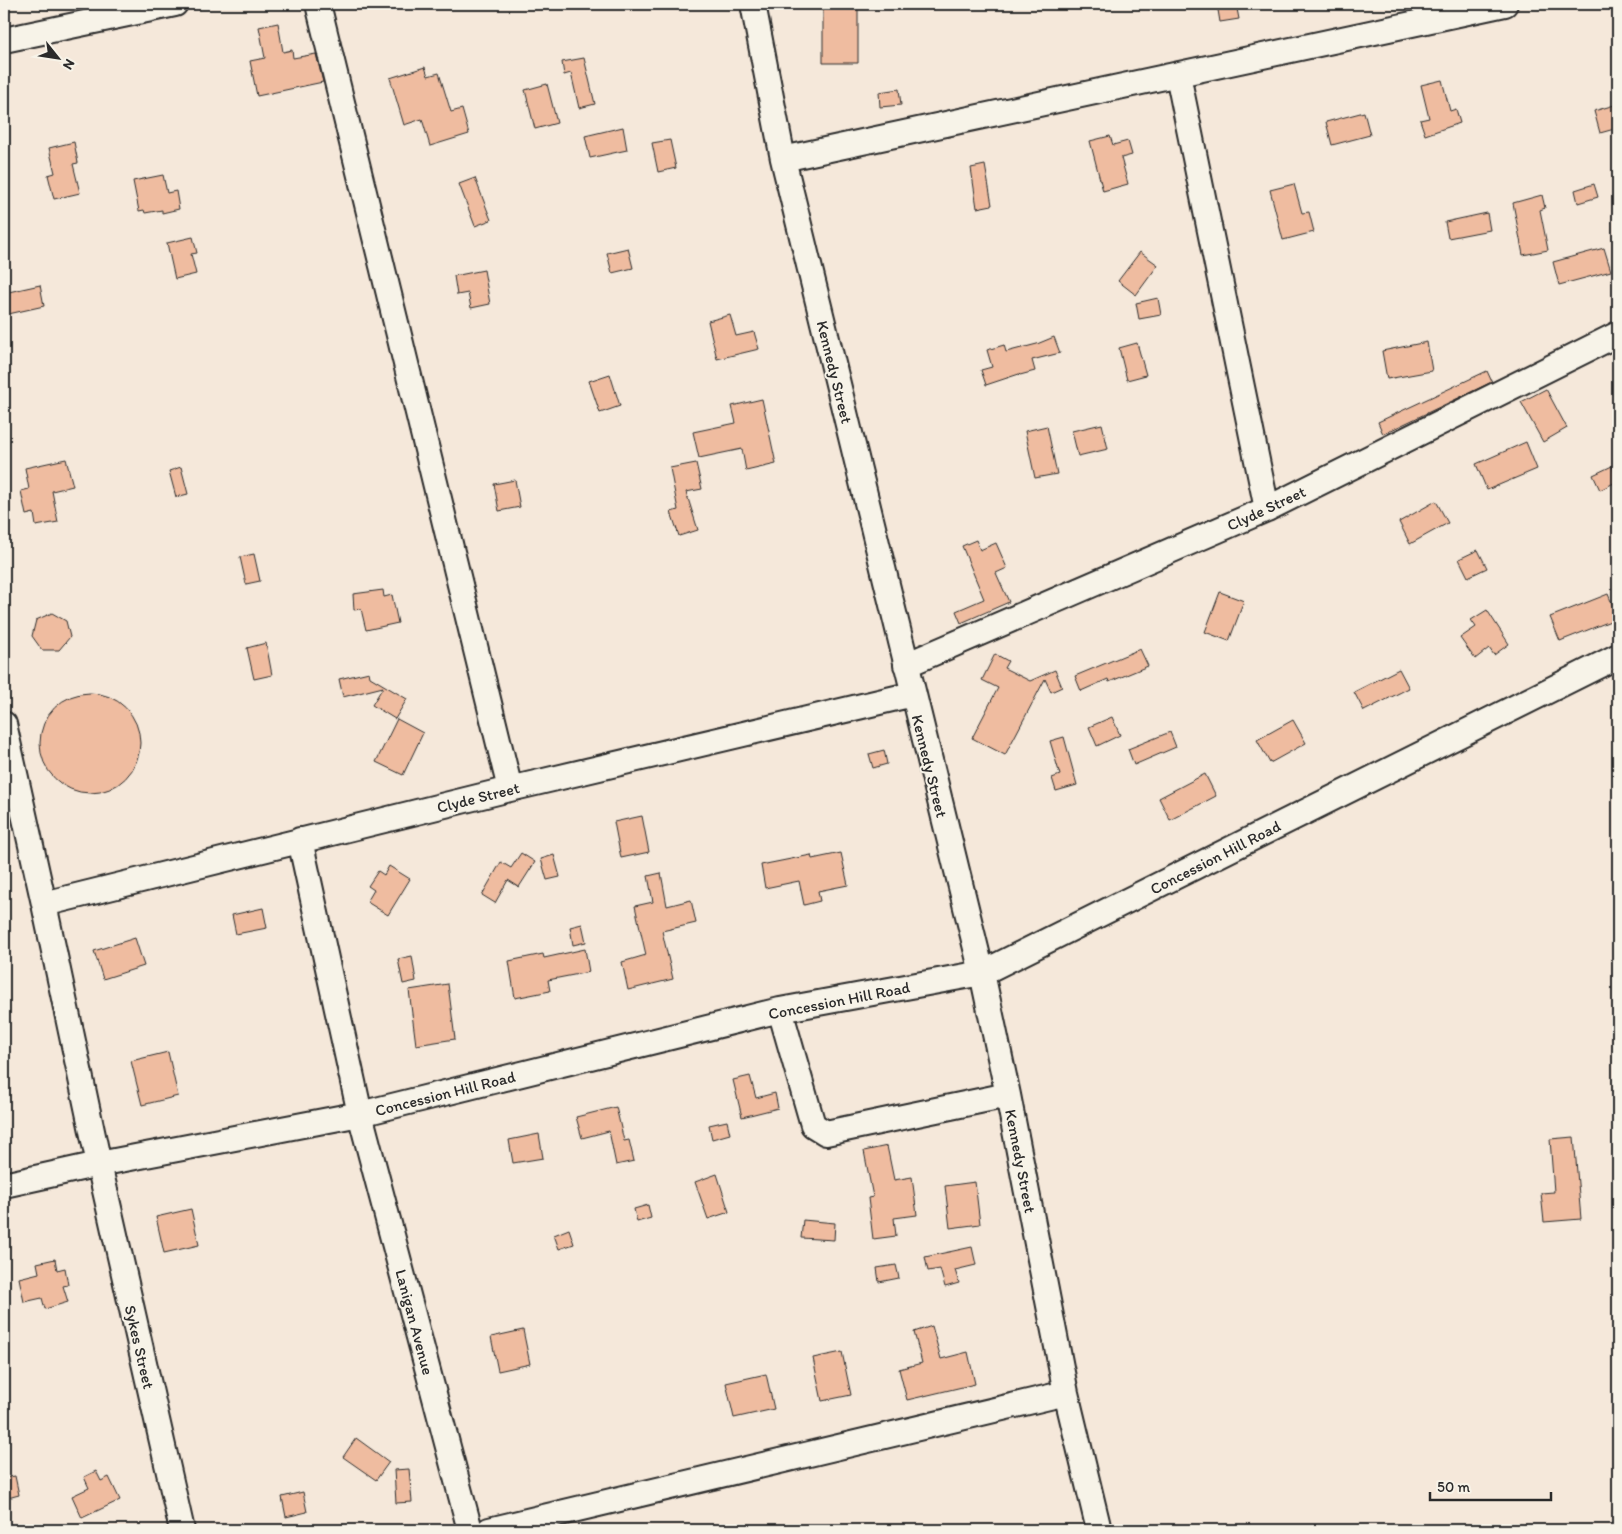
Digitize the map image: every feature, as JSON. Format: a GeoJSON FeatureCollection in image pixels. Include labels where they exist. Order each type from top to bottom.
{"type":"FeatureCollection","features":[{"type":"Feature","properties":{"kind":"street"},"geometry":{"type":"LineString","coordinates":[[4,40],[175,4]]}},
{"type":"Feature","properties":{"kind":"street"},"geometry":{"type":"LineString","coordinates":[[318,4],[510,789]]}},
{"type":"Feature","properties":{"kind":"street","name":"Kennedy Street"},"geometry":{"type":"LineString","coordinates":[[753,4],[783,159],[982,974],[1008,1095],[1066,1393],[1100,1530]]}},
{"type":"Feature","properties":{"kind":"street"},"geometry":{"type":"LineString","coordinates":[[783,159],[1505,4]]}},
{"type":"Feature","properties":{"kind":"street"},"geometry":{"type":"LineString","coordinates":[[1178,75],[1267,509]]}},
{"type":"Feature","properties":{"kind":"street","name":"Clyde Street"},"geometry":{"type":"LineString","coordinates":[[906,665],[1267,509],[1618,334]]}},
{"type":"Feature","properties":{"kind":"street","name":"Concession Hill Road"},"geometry":{"type":"LineString","coordinates":[[4,1185],[99,1164],[360,1114],[780,1010],[982,974],[1618,656]]}},
{"type":"Feature","properties":{"kind":"street","name":"Clyde Street"},"geometry":{"type":"LineString","coordinates":[[44,904],[510,789],[913,694]]}},
{"type":"Feature","properties":{"kind":"street","name":"Sykes Street"},"geometry":{"type":"LineString","coordinates":[[4,724],[99,1164],[182,1530]]}},
{"type":"Feature","properties":{"kind":"street","name":"Lanigan Avenue"},"geometry":{"type":"LineString","coordinates":[[300,840],[360,1114],[470,1530]]}},
{"type":"Feature","properties":{"kind":"street"},"geometry":{"type":"LineString","coordinates":[[780,1010],[813,1125],[826,1133],[1008,1095]]}},
{"type":"Feature","properties":{"kind":"street"},"geometry":{"type":"LineString","coordinates":[[489,1530],[1066,1393]]}},
{"type":"Feature","properties":{"kind":"building"},"geometry":{"type":"Polygon","coordinates":[[[823,4],[858,4],[858,63],[823,63],[823,4]]]}},
{"type":"Feature","properties":{"kind":"building"},"geometry":{"type":"Polygon","coordinates":[[[1217,4],[1236,4],[1239,19],[1220,22],[1217,4]]]}},
{"type":"Feature","properties":{"kind":"building"},"geometry":{"type":"Polygon","coordinates":[[[278,23],[283,52],[292,50],[293,58],[316,54],[323,82],[257,96],[250,61],[265,58],[259,27],[278,23]]]}},
{"type":"Feature","properties":{"kind":"building"},"geometry":{"type":"Polygon","coordinates":[[[584,58],[595,104],[579,108],[571,73],[564,75],[562,62],[584,58]]]}},
{"type":"Feature","properties":{"kind":"building"},"geometry":{"type":"Polygon","coordinates":[[[425,67],[428,76],[439,73],[451,112],[462,109],[469,134],[430,146],[422,119],[404,125],[390,78],[425,67]]]}},
{"type":"Feature","properties":{"kind":"building"},"geometry":{"type":"Polygon","coordinates":[[[1442,80],[1450,111],[1456,109],[1460,123],[1425,135],[1420,120],[1429,118],[1421,85],[1442,80]]]}},
{"type":"Feature","properties":{"kind":"building"},"geometry":{"type":"Polygon","coordinates":[[[547,84],[557,123],[535,129],[525,90],[547,84]]]}},
{"type":"Feature","properties":{"kind":"building"},"geometry":{"type":"Polygon","coordinates":[[[899,89],[901,105],[880,107],[879,92],[899,89]]]}},
{"type":"Feature","properties":{"kind":"building"},"geometry":{"type":"Polygon","coordinates":[[[1618,104],[1618,128],[1600,133],[1594,111],[1618,104]]]}},
{"type":"Feature","properties":{"kind":"building"},"geometry":{"type":"Polygon","coordinates":[[[1364,112],[1370,135],[1332,145],[1326,122],[1364,112]]]}},
{"type":"Feature","properties":{"kind":"building"},"geometry":{"type":"Polygon","coordinates":[[[623,127],[627,150],[590,158],[585,136],[623,127]]]}},
{"type":"Feature","properties":{"kind":"building"},"geometry":{"type":"Polygon","coordinates":[[[1110,136],[1113,145],[1128,141],[1132,155],[1121,158],[1128,184],[1103,191],[1090,141],[1110,136]]]}},
{"type":"Feature","properties":{"kind":"building"},"geometry":{"type":"Polygon","coordinates":[[[670,140],[676,168],[658,172],[652,143],[670,140]]]}},
{"type":"Feature","properties":{"kind":"building"},"geometry":{"type":"Polygon","coordinates":[[[74,142],[78,163],[73,164],[80,193],[54,199],[48,175],[55,173],[49,148],[74,142]]]}},
{"type":"Feature","properties":{"kind":"building"},"geometry":{"type":"Polygon","coordinates":[[[985,165],[992,205],[977,208],[971,168],[985,165]]]}},
{"type":"Feature","properties":{"kind":"building"},"geometry":{"type":"Polygon","coordinates":[[[163,175],[167,193],[176,191],[179,209],[162,213],[162,210],[145,213],[144,210],[139,211],[133,181],[163,175]]]}},
{"type":"Feature","properties":{"kind":"building"},"geometry":{"type":"Polygon","coordinates":[[[475,178],[491,220],[475,226],[459,184],[475,178]]]}},
{"type":"Feature","properties":{"kind":"building"},"geometry":{"type":"Polygon","coordinates":[[[1294,184],[1302,213],[1309,212],[1314,232],[1283,240],[1270,190],[1294,184]]]}},
{"type":"Feature","properties":{"kind":"building"},"geometry":{"type":"Polygon","coordinates":[[[1594,184],[1598,197],[1578,203],[1575,190],[1594,184]]]}},
{"type":"Feature","properties":{"kind":"building"},"geometry":{"type":"Polygon","coordinates":[[[1542,195],[1545,208],[1540,210],[1548,250],[1523,255],[1513,203],[1542,195]]]}},
{"type":"Feature","properties":{"kind":"building"},"geometry":{"type":"Polygon","coordinates":[[[1487,213],[1490,230],[1448,238],[1445,222],[1487,213]]]}},
{"type":"Feature","properties":{"kind":"building"},"geometry":{"type":"Polygon","coordinates":[[[193,237],[197,253],[191,254],[196,274],[175,279],[167,243],[193,237]]]}},
{"type":"Feature","properties":{"kind":"building"},"geometry":{"type":"Polygon","coordinates":[[[628,248],[633,268],[612,273],[607,253],[628,248]]]}},
{"type":"Feature","properties":{"kind":"building"},"geometry":{"type":"Polygon","coordinates":[[[1604,248],[1611,271],[1559,285],[1553,262],[1604,248]]]}},
{"type":"Feature","properties":{"kind":"building"},"geometry":{"type":"Polygon","coordinates":[[[1140,252],[1158,265],[1136,295],[1118,281],[1140,252]]]}},
{"type":"Feature","properties":{"kind":"building"},"geometry":{"type":"Polygon","coordinates":[[[484,270],[490,304],[471,308],[468,293],[457,295],[454,276],[484,270]]]}},
{"type":"Feature","properties":{"kind":"building"},"geometry":{"type":"Polygon","coordinates":[[[40,285],[44,306],[4,315],[4,293],[40,285]]]}},
{"type":"Feature","properties":{"kind":"building"},"geometry":{"type":"Polygon","coordinates":[[[1158,298],[1161,315],[1139,319],[1136,303],[1158,298]]]}},
{"type":"Feature","properties":{"kind":"building"},"geometry":{"type":"Polygon","coordinates":[[[730,315],[736,336],[754,332],[759,349],[717,359],[708,321],[730,315]]]}},
{"type":"Feature","properties":{"kind":"building"},"geometry":{"type":"Polygon","coordinates":[[[1054,337],[1060,353],[1032,360],[1035,371],[1019,374],[986,385],[981,370],[992,367],[987,350],[1004,345],[1006,352],[1037,344],[1054,337]]]}},
{"type":"Feature","properties":{"kind":"building"},"geometry":{"type":"Polygon","coordinates":[[[1427,342],[1432,371],[1387,379],[1382,351],[1427,342]]]}},
{"type":"Feature","properties":{"kind":"building"},"geometry":{"type":"Polygon","coordinates":[[[1137,343],[1146,375],[1127,380],[1119,348],[1137,343]]]}},
{"type":"Feature","properties":{"kind":"building"},"geometry":{"type":"Polygon","coordinates":[[[1487,371],[1492,382],[1383,434],[1378,422],[1487,371]]]}},
{"type":"Feature","properties":{"kind":"building"},"geometry":{"type":"Polygon","coordinates":[[[610,374],[620,406],[600,413],[589,381],[610,374]]]}},
{"type":"Feature","properties":{"kind":"building"},"geometry":{"type":"Polygon","coordinates":[[[1546,389],[1567,428],[1543,442],[1521,402],[1546,389]]]}},
{"type":"Feature","properties":{"kind":"building"},"geometry":{"type":"Polygon","coordinates":[[[762,399],[776,464],[746,471],[742,449],[699,458],[693,432],[736,423],[732,406],[762,399]]]}},
{"type":"Feature","properties":{"kind":"building"},"geometry":{"type":"Polygon","coordinates":[[[1102,424],[1108,449],[1078,456],[1072,431],[1102,424]]]}},
{"type":"Feature","properties":{"kind":"building"},"geometry":{"type":"Polygon","coordinates":[[[1047,426],[1057,474],[1035,478],[1025,431],[1047,426]]]}},
{"type":"Feature","properties":{"kind":"building"},"geometry":{"type":"Polygon","coordinates":[[[1526,442],[1537,469],[1487,490],[1476,464],[1526,442]]]}},
{"type":"Feature","properties":{"kind":"building"},"geometry":{"type":"Polygon","coordinates":[[[66,459],[73,486],[52,491],[58,522],[36,526],[34,513],[26,515],[21,491],[29,489],[25,468],[66,459]]]}},
{"type":"Feature","properties":{"kind":"building"},"geometry":{"type":"Polygon","coordinates":[[[696,463],[702,489],[686,492],[698,530],[679,536],[671,512],[678,510],[670,468],[696,463]]]}},
{"type":"Feature","properties":{"kind":"building"},"geometry":{"type":"Polygon","coordinates":[[[1612,466],[1618,481],[1600,490],[1593,475],[1612,466]]]}},
{"type":"Feature","properties":{"kind":"building"},"geometry":{"type":"Polygon","coordinates":[[[181,467],[188,494],[176,497],[169,471],[181,467]]]}},
{"type":"Feature","properties":{"kind":"building"},"geometry":{"type":"Polygon","coordinates":[[[515,480],[520,507],[499,511],[494,484],[515,480]]]}},
{"type":"Feature","properties":{"kind":"building"},"geometry":{"type":"Polygon","coordinates":[[[1436,501],[1448,523],[1410,544],[1399,522],[1436,501]]]}},
{"type":"Feature","properties":{"kind":"building"},"geometry":{"type":"Polygon","coordinates":[[[976,540],[980,550],[996,543],[1007,568],[996,573],[1009,602],[961,623],[956,611],[984,599],[962,546],[976,540]]]}},
{"type":"Feature","properties":{"kind":"building"},"geometry":{"type":"Polygon","coordinates":[[[1478,550],[1487,568],[1468,577],[1459,559],[1478,550]]]}},
{"type":"Feature","properties":{"kind":"building"},"geometry":{"type":"Polygon","coordinates":[[[254,554],[260,581],[246,584],[240,557],[254,554]]]}},
{"type":"Feature","properties":{"kind":"building"},"geometry":{"type":"Polygon","coordinates":[[[383,590],[384,597],[392,595],[398,623],[366,630],[361,609],[354,610],[353,594],[383,590]]]}},
{"type":"Feature","properties":{"kind":"building"},"geometry":{"type":"Polygon","coordinates":[[[1220,592],[1244,601],[1229,641],[1205,632],[1220,592]]]}},
{"type":"Feature","properties":{"kind":"building"},"geometry":{"type":"Polygon","coordinates":[[[1608,594],[1618,618],[1560,641],[1550,617],[1608,594]]]}},
{"type":"Feature","properties":{"kind":"building"},"geometry":{"type":"Polygon","coordinates":[[[1487,610],[1509,644],[1494,655],[1489,648],[1475,659],[1460,638],[1476,627],[1471,620],[1487,610]]]}},
{"type":"Feature","properties":{"kind":"building"},"geometry":{"type":"Polygon","coordinates":[[[52,613],[66,621],[70,637],[59,650],[42,650],[32,636],[36,620],[52,613]]]}},
{"type":"Feature","properties":{"kind":"building"},"geometry":{"type":"Polygon","coordinates":[[[266,643],[272,675],[254,679],[247,648],[266,643]]]}},
{"type":"Feature","properties":{"kind":"building"},"geometry":{"type":"Polygon","coordinates":[[[1140,649],[1148,666],[1109,682],[1108,679],[1081,691],[1075,676],[1140,649]]]}},
{"type":"Feature","properties":{"kind":"building"},"geometry":{"type":"Polygon","coordinates":[[[995,654],[1008,661],[1004,668],[1030,681],[1055,670],[1062,687],[1051,692],[1045,679],[1005,755],[972,738],[998,688],[982,680],[995,654]]]}},
{"type":"Feature","properties":{"kind":"building"},"geometry":{"type":"Polygon","coordinates":[[[1399,669],[1409,688],[1364,711],[1354,692],[1399,669]]]}},
{"type":"Feature","properties":{"kind":"building"},"geometry":{"type":"Polygon","coordinates":[[[369,672],[370,677],[407,699],[395,719],[372,705],[383,687],[343,697],[339,679],[369,672]]]}},
{"type":"Feature","properties":{"kind":"building"},"geometry":{"type":"Polygon","coordinates":[[[90,693],[109,697],[126,707],[136,724],[140,743],[136,762],[126,779],[109,789],[90,793],[71,789],[54,779],[44,762],[40,743],[44,724],[54,707],[71,697],[90,693]]]}},
{"type":"Feature","properties":{"kind":"building"},"geometry":{"type":"Polygon","coordinates":[[[1112,717],[1120,735],[1097,746],[1089,727],[1112,717]]]}},
{"type":"Feature","properties":{"kind":"building"},"geometry":{"type":"Polygon","coordinates":[[[397,719],[423,733],[403,775],[376,762],[397,719]]]}},
{"type":"Feature","properties":{"kind":"building"},"geometry":{"type":"Polygon","coordinates":[[[1293,720],[1306,743],[1270,763],[1257,740],[1293,720]]]}},
{"type":"Feature","properties":{"kind":"building"},"geometry":{"type":"Polygon","coordinates":[[[1170,732],[1176,747],[1134,765],[1128,749],[1170,732]]]}},
{"type":"Feature","properties":{"kind":"building"},"geometry":{"type":"Polygon","coordinates":[[[1064,737],[1077,785],[1056,791],[1052,778],[1060,775],[1050,741],[1064,737]]]}},
{"type":"Feature","properties":{"kind":"building"},"geometry":{"type":"Polygon","coordinates":[[[884,750],[887,764],[873,768],[869,754],[884,750]]]}},
{"type":"Feature","properties":{"kind":"building"},"geometry":{"type":"Polygon","coordinates":[[[1205,774],[1216,796],[1170,820],[1159,798],[1205,774]]]}},
{"type":"Feature","properties":{"kind":"building"},"geometry":{"type":"Polygon","coordinates":[[[642,816],[649,852],[621,858],[614,822],[642,816]]]}},
{"type":"Feature","properties":{"kind":"building"},"geometry":{"type":"Polygon","coordinates":[[[521,853],[535,862],[519,887],[508,880],[495,903],[482,895],[501,862],[511,868],[521,853]]]}},
{"type":"Feature","properties":{"kind":"building"},"geometry":{"type":"Polygon","coordinates":[[[841,853],[848,885],[818,891],[820,901],[804,905],[799,881],[765,888],[761,865],[811,855],[812,859],[841,853]]]}},
{"type":"Feature","properties":{"kind":"building"},"geometry":{"type":"Polygon","coordinates":[[[554,855],[560,877],[547,880],[541,859],[554,855]]]}},
{"type":"Feature","properties":{"kind":"building"},"geometry":{"type":"Polygon","coordinates":[[[389,866],[410,879],[388,915],[367,902],[374,890],[368,886],[378,871],[384,875],[389,866]]]}},
{"type":"Feature","properties":{"kind":"building"},"geometry":{"type":"Polygon","coordinates":[[[661,873],[667,906],[691,900],[696,923],[662,931],[673,979],[628,990],[622,962],[646,955],[635,906],[653,902],[648,876],[661,873]]]}},
{"type":"Feature","properties":{"kind":"building"},"geometry":{"type":"Polygon","coordinates":[[[263,908],[267,928],[236,934],[232,915],[263,908]]]}},
{"type":"Feature","properties":{"kind":"building"},"geometry":{"type":"Polygon","coordinates":[[[582,924],[586,942],[573,945],[570,927],[582,924]]]}},
{"type":"Feature","properties":{"kind":"building"},"geometry":{"type":"Polygon","coordinates":[[[135,938],[144,966],[103,979],[94,951],[135,938]]]}},
{"type":"Feature","properties":{"kind":"building"},"geometry":{"type":"Polygon","coordinates":[[[585,949],[589,972],[548,980],[550,991],[515,998],[509,961],[543,954],[544,958],[585,949]]]}},
{"type":"Feature","properties":{"kind":"building"},"geometry":{"type":"Polygon","coordinates":[[[412,956],[416,981],[403,984],[398,959],[412,956]]]}},
{"type":"Feature","properties":{"kind":"building"},"geometry":{"type":"Polygon","coordinates":[[[448,984],[455,1039],[416,1045],[409,990],[448,984]]]}},
{"type":"Feature","properties":{"kind":"building"},"geometry":{"type":"Polygon","coordinates":[[[168,1052],[178,1096],[142,1105],[131,1061],[168,1052]]]}},
{"type":"Feature","properties":{"kind":"building"},"geometry":{"type":"Polygon","coordinates":[[[750,1076],[756,1098],[775,1093],[778,1108],[742,1117],[733,1080],[750,1076]]]}},
{"type":"Feature","properties":{"kind":"building"},"geometry":{"type":"Polygon","coordinates":[[[616,1107],[624,1141],[629,1140],[634,1161],[616,1165],[609,1131],[582,1138],[576,1117],[616,1107]]]}},
{"type":"Feature","properties":{"kind":"building"},"geometry":{"type":"Polygon","coordinates":[[[727,1121],[730,1134],[712,1139],[709,1125],[727,1121]]]}},
{"type":"Feature","properties":{"kind":"building"},"geometry":{"type":"Polygon","coordinates":[[[539,1134],[543,1158],[513,1163],[509,1140],[539,1134]]]}},
{"type":"Feature","properties":{"kind":"building"},"geometry":{"type":"Polygon","coordinates":[[[1574,1137],[1581,1219],[1544,1222],[1541,1193],[1554,1192],[1550,1139],[1574,1137]]]}},
{"type":"Feature","properties":{"kind":"building"},"geometry":{"type":"Polygon","coordinates":[[[887,1146],[894,1180],[912,1177],[917,1215],[894,1218],[896,1236],[873,1239],[868,1198],[873,1197],[864,1151],[887,1146]]]}},
{"type":"Feature","properties":{"kind":"building"},"geometry":{"type":"Polygon","coordinates":[[[717,1174],[729,1212],[708,1219],[695,1182],[717,1174]]]}},
{"type":"Feature","properties":{"kind":"building"},"geometry":{"type":"Polygon","coordinates":[[[975,1182],[980,1224],[950,1228],[945,1186],[975,1182]]]}},
{"type":"Feature","properties":{"kind":"building"},"geometry":{"type":"Polygon","coordinates":[[[648,1205],[651,1218],[637,1222],[634,1209],[648,1205]]]}},
{"type":"Feature","properties":{"kind":"building"},"geometry":{"type":"Polygon","coordinates":[[[191,1209],[199,1245],[164,1253],[156,1217],[191,1209]]]}},
{"type":"Feature","properties":{"kind":"building"},"geometry":{"type":"Polygon","coordinates":[[[803,1220],[835,1223],[834,1240],[801,1238],[803,1220]]]}},
{"type":"Feature","properties":{"kind":"building"},"geometry":{"type":"Polygon","coordinates":[[[569,1229],[574,1244],[559,1249],[554,1235],[569,1229]]]}},
{"type":"Feature","properties":{"kind":"building"},"geometry":{"type":"Polygon","coordinates":[[[972,1247],[976,1265],[955,1270],[959,1283],[945,1287],[940,1269],[928,1271],[925,1257],[972,1247]]]}},
{"type":"Feature","properties":{"kind":"building"},"geometry":{"type":"Polygon","coordinates":[[[55,1259],[57,1270],[65,1268],[68,1285],[63,1286],[68,1302],[45,1309],[42,1298],[24,1302],[19,1278],[39,1273],[37,1263],[55,1259]]]}},
{"type":"Feature","properties":{"kind":"building"},"geometry":{"type":"Polygon","coordinates":[[[896,1265],[899,1278],[879,1282],[877,1268],[896,1265]]]}},
{"type":"Feature","properties":{"kind":"building"},"geometry":{"type":"Polygon","coordinates":[[[932,1326],[941,1359],[968,1352],[975,1384],[907,1400],[899,1369],[922,1363],[914,1332],[932,1326]]]}},
{"type":"Feature","properties":{"kind":"building"},"geometry":{"type":"Polygon","coordinates":[[[523,1330],[530,1364],[498,1371],[491,1337],[523,1330]]]}},
{"type":"Feature","properties":{"kind":"building"},"geometry":{"type":"Polygon","coordinates":[[[842,1352],[851,1395],[822,1401],[813,1358],[842,1352]]]}},
{"type":"Feature","properties":{"kind":"building"},"geometry":{"type":"Polygon","coordinates":[[[766,1374],[774,1409],[734,1418],[726,1383],[766,1374]]]}},
{"type":"Feature","properties":{"kind":"building"},"geometry":{"type":"Polygon","coordinates":[[[356,1438],[389,1462],[376,1480],[343,1457],[356,1438]]]}},
{"type":"Feature","properties":{"kind":"building"},"geometry":{"type":"Polygon","coordinates":[[[409,1469],[412,1502],[396,1503],[394,1470],[409,1469]]]}},
{"type":"Feature","properties":{"kind":"building"},"geometry":{"type":"Polygon","coordinates":[[[96,1471],[101,1481],[109,1477],[120,1500],[82,1518],[72,1496],[89,1488],[84,1477],[96,1471]]]}},
{"type":"Feature","properties":{"kind":"building"},"geometry":{"type":"Polygon","coordinates":[[[15,1476],[19,1495],[4,1499],[4,1478],[15,1476]]]}},
{"type":"Feature","properties":{"kind":"building"},"geometry":{"type":"Polygon","coordinates":[[[303,1492],[307,1512],[286,1517],[282,1497],[303,1492]]]}}]}
